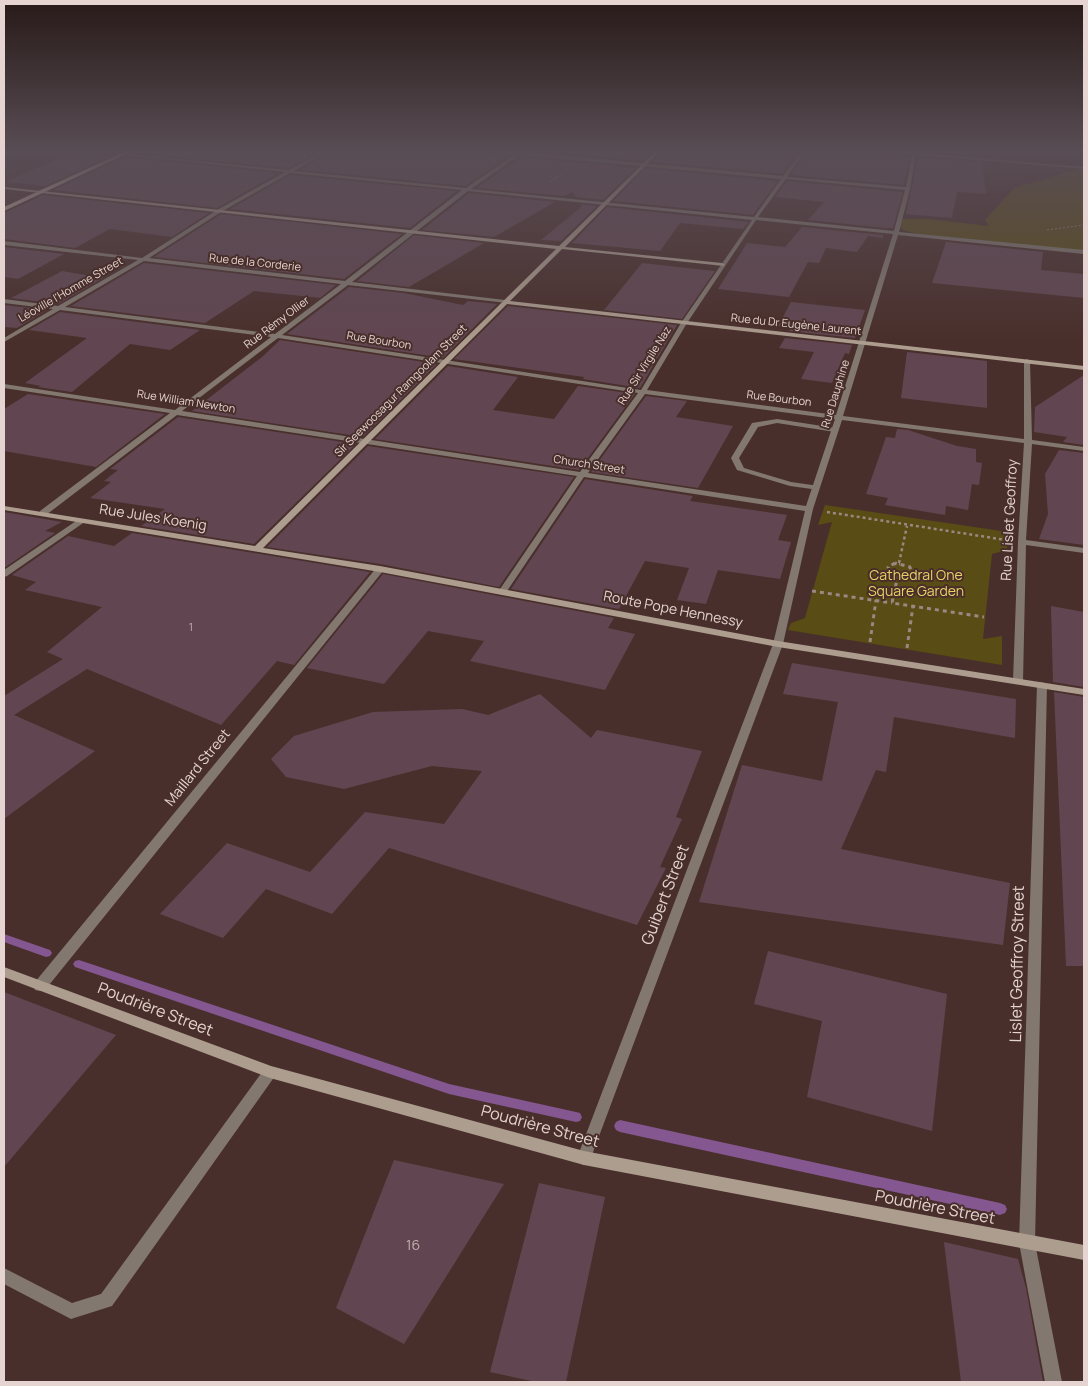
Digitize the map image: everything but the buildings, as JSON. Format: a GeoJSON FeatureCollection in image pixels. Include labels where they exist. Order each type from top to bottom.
{"type":"FeatureCollection","features":[{"type":"Feature","properties":{"kind":"main road"},"geometry":{"type":"LineString","coordinates":[[251,215],[722,265]]}},
{"type":"Feature","properties":{"kind":"main road","name":"Sir Seewoosagur Ramgoolam Street"},"geometry":{"type":"LineString","coordinates":[[258,548],[594,215]]}},
{"type":"Feature","properties":{"kind":"main road","name":"Rue du Dr Eugène Laurent"},"geometry":{"type":"LineString","coordinates":[[505,302],[1084,368]]}},
{"type":"Feature","properties":{"kind":"main road","name":"Rue Jules Koenig"},"geometry":{"type":"LineString","coordinates":[[4,508],[258,548]]}},
{"type":"Feature","properties":{"kind":"main road","name":"Route Pope Hennessy"},"geometry":{"type":"LineString","coordinates":[[258,548],[778,644],[1084,692]]}},
{"type":"Feature","properties":{"kind":"main road","name":"Poudrière Street"},"geometry":{"type":"LineString","coordinates":[[4,972],[270,1072],[584,1158],[1084,1253]]}},
{"type":"Feature","properties":{"kind":"street","name":"Léoville l'Homme Street"},"geometry":{"type":"LineString","coordinates":[[4,340],[141,261],[213,215]]}},
{"type":"Feature","properties":{"kind":"street","name":"Rue Rémy Ollier"},"geometry":{"type":"LineString","coordinates":[[43,514],[436,215]]}},
{"type":"Feature","properties":{"kind":"street"},"geometry":{"type":"LineString","coordinates":[[713,215],[1084,252]]}},
{"type":"Feature","properties":{"kind":"street","name":"Rue Sir Virgile Naz"},"geometry":{"type":"LineString","coordinates":[[502,592],[582,475],[643,392],[684,323],[722,265],[759,215]]}},
{"type":"Feature","properties":{"kind":"street","name":"Rue Dauphine"},"geometry":{"type":"LineString","coordinates":[[778,644],[809,509],[901,215]]}},
{"type":"Feature","properties":{"kind":"street","name":"Rue de la Corderie"},"geometry":{"type":"LineString","coordinates":[[4,243],[141,261],[505,302]]}},
{"type":"Feature","properties":{"kind":"street","name":"Rue Bourbon"},"geometry":{"type":"LineString","coordinates":[[4,301],[276,336],[643,392],[1084,449]]}},
{"type":"Feature","properties":{"kind":"street","name":"Rue Lislet Geoffroy"},"geometry":{"type":"LineString","coordinates":[[1018,681],[1022,542],[1028,441],[1027,361]]}},
{"type":"Feature","properties":{"kind":"street","name":"Rue William Newton"},"geometry":{"type":"LineString","coordinates":[[4,386],[176,411],[365,442]]}},
{"type":"Feature","properties":{"kind":"street"},"geometry":{"type":"LineString","coordinates":[[816,488],[790,484],[742,470],[735,458],[755,425],[777,421],[835,430]]}},
{"type":"Feature","properties":{"kind":"street","name":"Church Street"},"geometry":{"type":"LineString","coordinates":[[365,442],[809,509]]}},
{"type":"Feature","properties":{"kind":"street"},"geometry":{"type":"LineString","coordinates":[[4,574],[82,521]]}},
{"type":"Feature","properties":{"kind":"street"},"geometry":{"type":"LineString","coordinates":[[1022,542],[1084,551]]}},
{"type":"Feature","properties":{"kind":"street","name":"Maillard Street"},"geometry":{"type":"LineString","coordinates":[[40,986],[380,569]]}},
{"type":"Feature","properties":{"kind":"street","name":"Guibert Street"},"geometry":{"type":"LineString","coordinates":[[584,1158],[778,644]]}},
{"type":"Feature","properties":{"kind":"street","name":"Lislet Geoffroy Street"},"geometry":{"type":"LineString","coordinates":[[1042,685],[1028,1243],[1054,1382]]}},
{"type":"Feature","properties":{"kind":"street"},"geometry":{"type":"LineString","coordinates":[[4,1276],[71,1311],[106,1300],[270,1072]]}},
{"type":"Feature","properties":{"kind":"path"},"geometry":{"type":"LineString","coordinates":[[809,509],[907,526],[1022,542]]}},
{"type":"Feature","properties":{"kind":"path"},"geometry":{"type":"LineString","coordinates":[[899,563],[907,526]]}},
{"type":"Feature","properties":{"kind":"path"},"geometry":{"type":"LineString","coordinates":[[899,563],[910,567],[912,571],[909,574],[898,575],[890,573],[887,569],[892,564],[899,563]]}},
{"type":"Feature","properties":{"kind":"path"},"geometry":{"type":"LineString","coordinates":[[892,603],[898,575]]}},
{"type":"Feature","properties":{"kind":"path"},"geometry":{"type":"LineString","coordinates":[[812,591],[984,617]]}},
{"type":"Feature","properties":{"kind":"path"},"geometry":{"type":"LineString","coordinates":[[870,643],[876,600]]}},
{"type":"Feature","properties":{"kind":"path"},"geometry":{"type":"LineString","coordinates":[[907,649],[913,606]]}},
{"type":"Feature","properties":{"kind":"green space"},"geometry":{"type":"Polygon","coordinates":[[[990,215],[1084,215],[1084,251],[917,234],[903,230],[899,226],[899,219],[928,219],[989,226],[985,220],[990,215]]]}},
{"type":"Feature","properties":{"kind":"green space","name":"Cathedral One Square Garden"},"geometry":{"type":"Polygon","coordinates":[[[825,505],[1008,532],[1007,550],[992,554],[983,639],[1002,636],[1002,665],[788,630],[791,623],[805,618],[832,522],[818,525],[825,505]]]}},
{"type":"Feature","properties":{"kind":"waterway"},"geometry":{"type":"LineString","coordinates":[[4,938],[46,953]]}},
{"type":"Feature","properties":{"kind":"waterway"},"geometry":{"type":"LineString","coordinates":[[79,964],[449,1089],[576,1117]]}},
{"type":"Feature","properties":{"kind":"waterway"},"geometry":{"type":"LineString","coordinates":[[620,1126],[1000,1209]]}}]}
